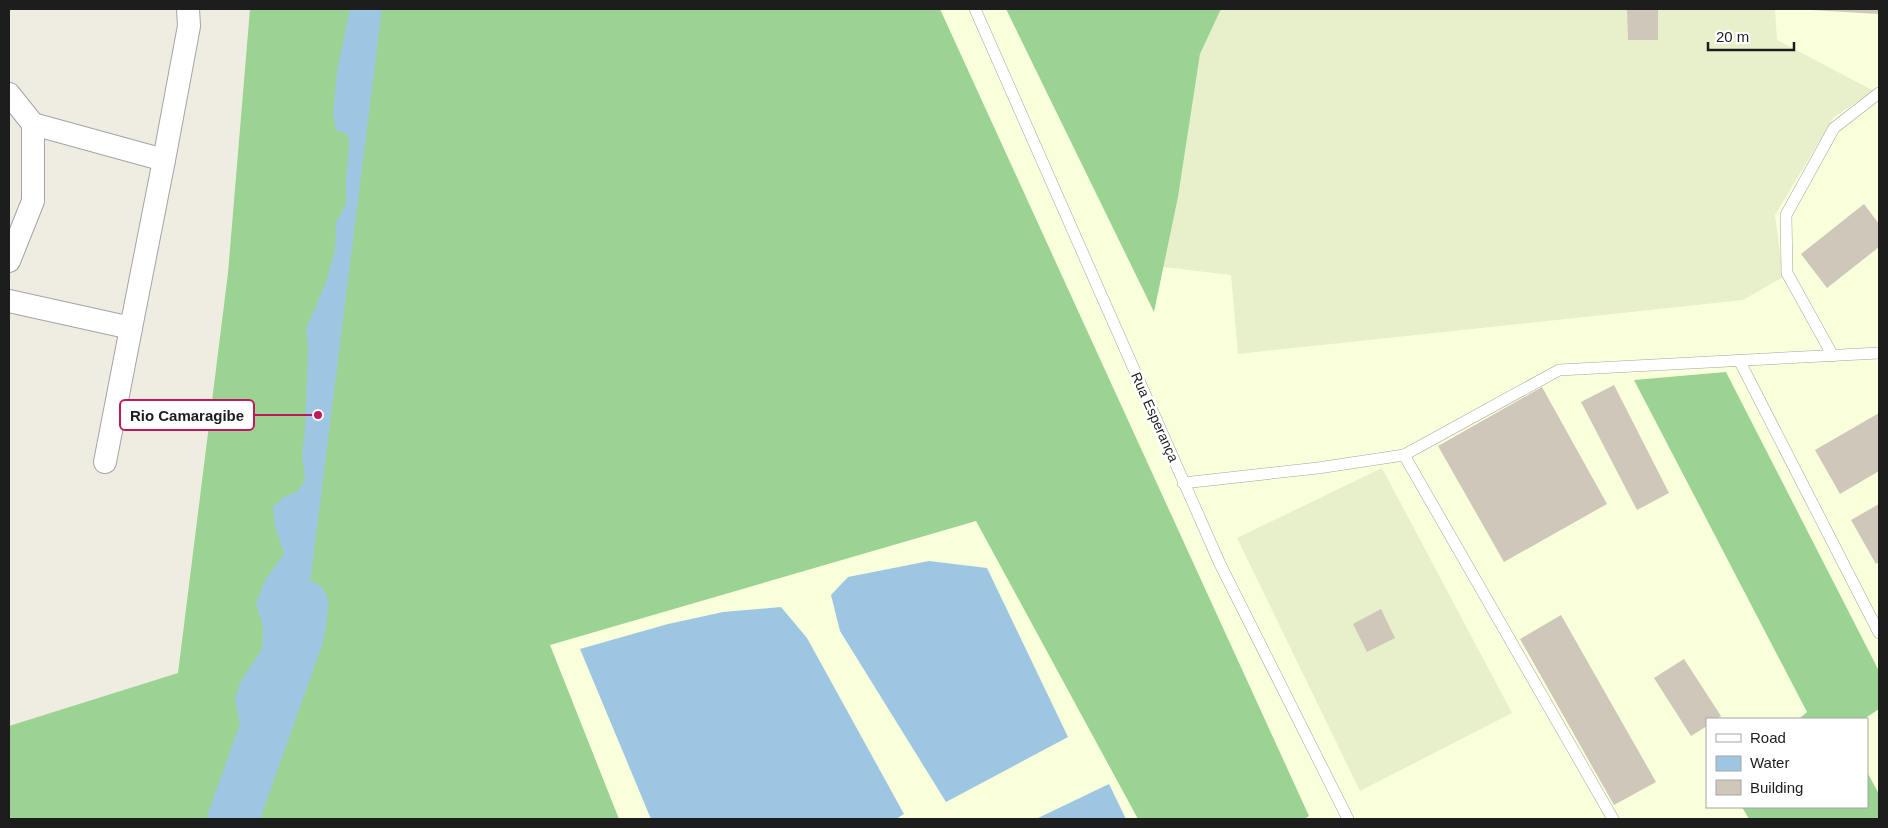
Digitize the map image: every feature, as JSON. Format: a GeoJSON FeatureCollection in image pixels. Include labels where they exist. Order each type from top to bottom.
{"type":"FeatureCollection","features":[{"type":"Feature","properties":{"kind":"street"},"geometry":{"type":"LineString","coordinates":[[105,462],[189,26],[188,9]]}},
{"type":"Feature","properties":{"kind":"street"},"geometry":{"type":"LineString","coordinates":[[9,94],[34,124],[164,160]]}},
{"type":"Feature","properties":{"kind":"street"},"geometry":{"type":"LineString","coordinates":[[9,261],[33,201],[34,124]]}},
{"type":"Feature","properties":{"kind":"street"},"geometry":{"type":"LineString","coordinates":[[9,300],[131,328]]}},
{"type":"Feature","properties":{"kind":"lane","name":"Rua Esperança"},"geometry":{"type":"LineString","coordinates":[[975,9],[1220,564],[1348,819]]}},
{"type":"Feature","properties":{"kind":"lane"},"geometry":{"type":"LineString","coordinates":[[1833,356],[1787,273],[1786,215],[1834,128],[1879,93]]}},
{"type":"Feature","properties":{"kind":"lane"},"geometry":{"type":"LineString","coordinates":[[1183,483],[1318,468],[1404,455],[1559,370],[1879,353]]}},
{"type":"Feature","properties":{"kind":"lane"},"geometry":{"type":"LineString","coordinates":[[1739,360],[1879,633]]}},
{"type":"Feature","properties":{"kind":"lane"},"geometry":{"type":"LineString","coordinates":[[1404,455],[1613,819]]}},
{"type":"Feature","properties":{"kind":"shaded area"},"geometry":{"type":"Polygon","coordinates":[[[388,9],[1879,9],[1879,819],[248,819],[388,9]]]}},
{"type":"Feature","properties":{"kind":"shaded area"},"geometry":{"type":"Polygon","coordinates":[[[1221,9],[1775,9],[1777,40],[1874,91],[1834,117],[1775,215],[1783,277],[1743,300],[1238,354],[1231,275],[1163,267],[1178,197],[1200,54],[1221,9]]]}},
{"type":"Feature","properties":{"kind":"shaded area"},"geometry":{"type":"Polygon","coordinates":[[[1382,468],[1512,713],[1360,791],[1237,538],[1382,468]]]}},
{"type":"Feature","properties":{"kind":"green space"},"geometry":{"type":"Polygon","coordinates":[[[250,9],[940,9],[1309,816],[1304,819],[1138,819],[976,521],[550,645],[619,819],[9,819],[9,726],[178,673],[228,273],[250,9]]]}},
{"type":"Feature","properties":{"kind":"green space"},"geometry":{"type":"Polygon","coordinates":[[[1006,9],[1221,9],[1200,54],[1178,197],[1154,312],[1006,9]]]}},
{"type":"Feature","properties":{"kind":"green space"},"geometry":{"type":"Polygon","coordinates":[[[1726,372],[1879,671],[1879,709],[1866,718],[1800,718],[1807,712],[1634,380],[1726,372]]]}},
{"type":"Feature","properties":{"kind":"green space"},"geometry":{"type":"Polygon","coordinates":[[[1868,774],[1879,794],[1879,819],[1749,819],[1743,808],[1868,808],[1868,774]]]}},
{"type":"Feature","properties":{"kind":"water"},"geometry":{"type":"Polygon","coordinates":[[[350,9],[382,9],[302,647],[295,667],[257,688],[251,703],[249,717],[261,770],[258,785],[242,819],[215,819],[241,777],[241,730],[235,700],[240,683],[262,649],[263,627],[256,603],[265,580],[284,554],[275,526],[273,507],[284,497],[298,491],[305,480],[302,454],[305,430],[308,346],[306,329],[326,282],[335,250],[336,223],[346,204],[348,135],[336,130],[333,115],[337,71],[350,9]]]}},
{"type":"Feature","properties":{"kind":"water"},"geometry":{"type":"Polygon","coordinates":[[[929,561],[987,568],[1068,737],[946,802],[840,631],[831,595],[848,577],[929,561]]]}},
{"type":"Feature","properties":{"kind":"water"},"geometry":{"type":"Polygon","coordinates":[[[781,607],[807,638],[904,814],[896,819],[651,819],[580,649],[668,624],[723,612],[781,607]]]}},
{"type":"Feature","properties":{"kind":"water"},"geometry":{"type":"Polygon","coordinates":[[[1109,784],[1126,819],[1036,819],[1109,784]]]}},
{"type":"Feature","properties":{"kind":"building"},"geometry":{"type":"Polygon","coordinates":[[[1627,9],[1658,9],[1658,40],[1628,40],[1627,9]]]}},
{"type":"Feature","properties":{"kind":"building"},"geometry":{"type":"Polygon","coordinates":[[[1879,9],[1879,14],[1811,10],[1879,9]]]}},
{"type":"Feature","properties":{"kind":"building"},"geometry":{"type":"Polygon","coordinates":[[[1864,204],[1879,224],[1879,247],[1827,288],[1801,254],[1864,204]]]}},
{"type":"Feature","properties":{"kind":"building"},"geometry":{"type":"Polygon","coordinates":[[[1614,385],[1669,493],[1637,510],[1581,402],[1614,385]]]}},
{"type":"Feature","properties":{"kind":"building"},"geometry":{"type":"Polygon","coordinates":[[[1542,387],[1607,504],[1504,562],[1438,446],[1542,387]]]}},
{"type":"Feature","properties":{"kind":"building"},"geometry":{"type":"Polygon","coordinates":[[[1879,413],[1879,471],[1840,494],[1815,450],[1879,413]]]}},
{"type":"Feature","properties":{"kind":"building"},"geometry":{"type":"Polygon","coordinates":[[[1879,504],[1879,562],[1876,564],[1851,520],[1879,504]]]}},
{"type":"Feature","properties":{"kind":"building"},"geometry":{"type":"Polygon","coordinates":[[[1381,609],[1395,638],[1367,652],[1353,624],[1381,609]]]}},
{"type":"Feature","properties":{"kind":"building"},"geometry":{"type":"Polygon","coordinates":[[[1561,615],[1656,782],[1614,805],[1520,639],[1561,615]]]}},
{"type":"Feature","properties":{"kind":"building"},"geometry":{"type":"Polygon","coordinates":[[[1684,659],[1721,716],[1718,718],[1706,718],[1706,727],[1691,736],[1654,678],[1684,659]]]}},
{"type":"Feature","properties":{"kind":"waterway"},"geometry":{"type":"LineString","coordinates":[[233,819],[299,634],[303,605]]}},
{"type":"Feature","properties":{"kind":"place","name":"Rio Camaragibe"},"geometry":{"type":"Point","coordinates":[318,415]}}]}
